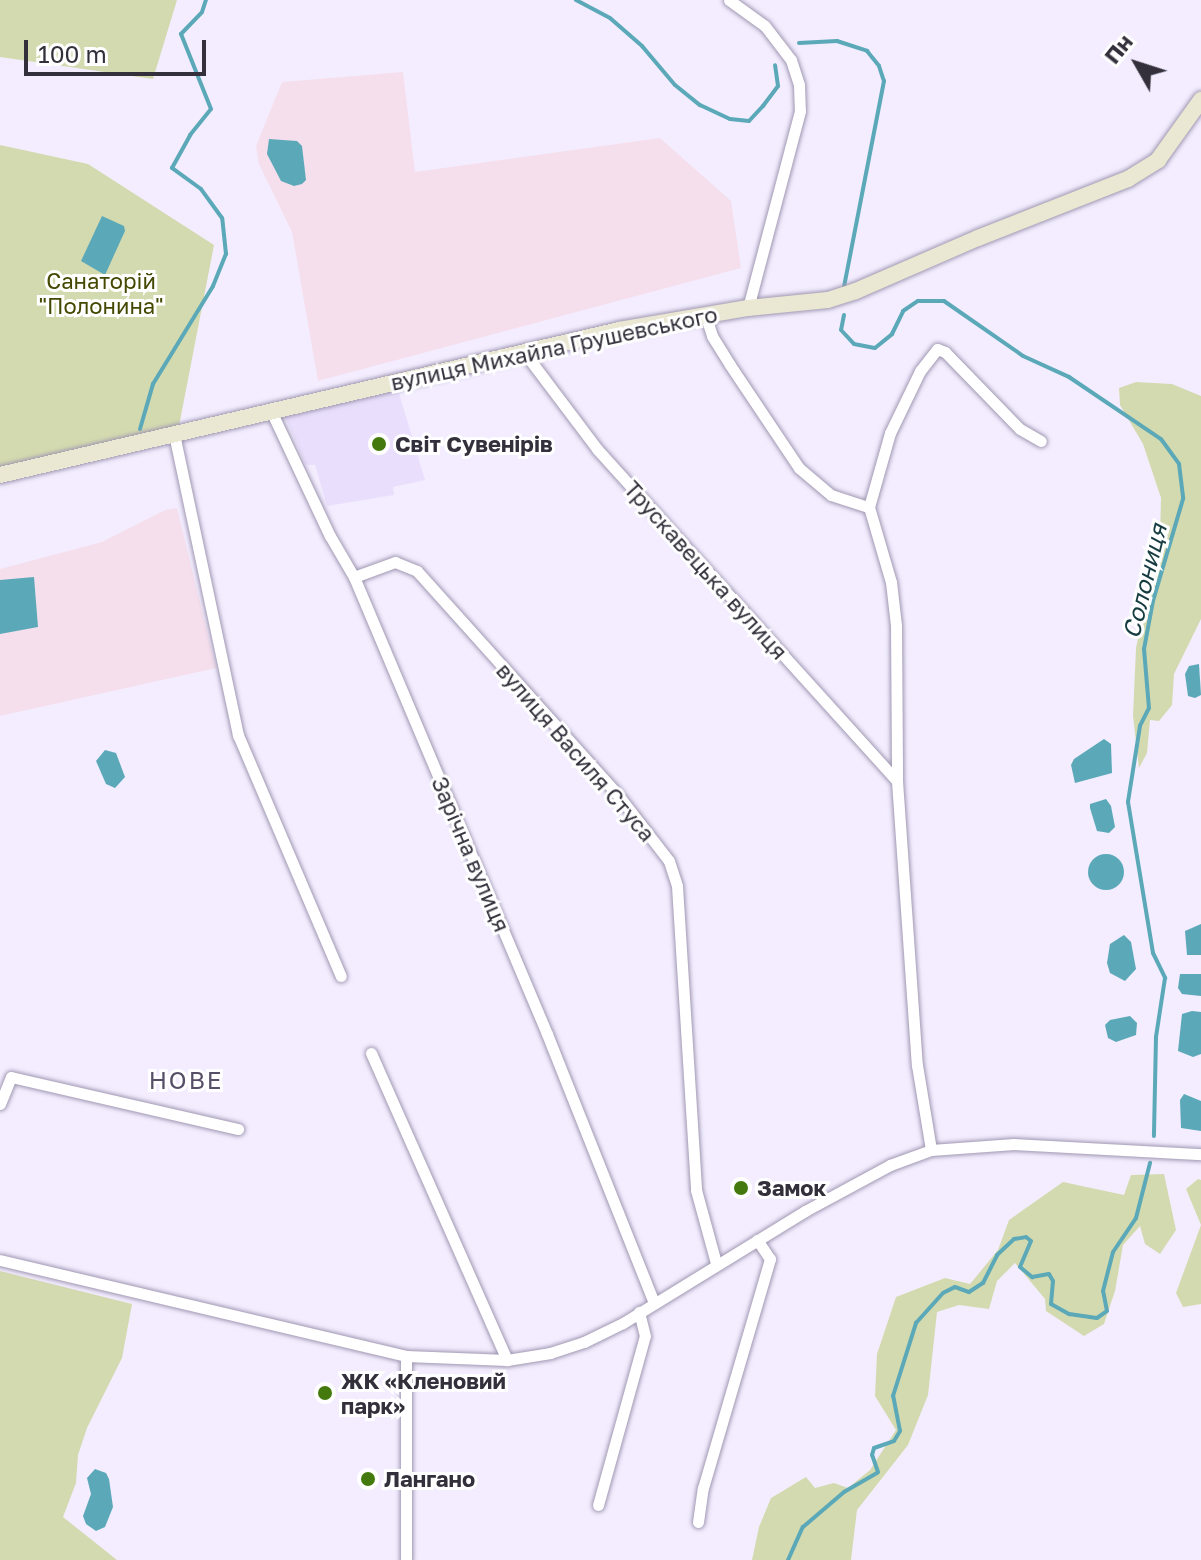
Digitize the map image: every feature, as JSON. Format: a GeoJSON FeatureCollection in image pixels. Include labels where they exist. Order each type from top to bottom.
{"type":"FeatureCollection","features":[{"type":"Feature","properties":{"kind":"street"},"geometry":{"type":"LineString","coordinates":[[729,0],[765,26],[791,60],[799,85],[800,111],[748,308]]}},
{"type":"Feature","properties":{"kind":"street","name":"вулиця Михайла Грушевського"},"geometry":{"type":"LineString","coordinates":[[0,475],[524,352],[705,314],[828,300],[1128,179],[1158,160],[1201,100]]}},
{"type":"Feature","properties":{"kind":"street"},"geometry":{"type":"LineString","coordinates":[[705,314],[724,355],[799,468],[831,495],[869,507]]}},
{"type":"Feature","properties":{"kind":"street"},"geometry":{"type":"LineString","coordinates":[[931,1150],[917,1065],[897,781],[896,625],[891,582],[869,507],[890,433],[920,371],[937,349],[945,352],[1020,429],[1041,441]]}},
{"type":"Feature","properties":{"kind":"street","name":"Трускавецька вулиця"},"geometry":{"type":"LineString","coordinates":[[524,352],[597,449],[897,781]]}},
{"type":"Feature","properties":{"kind":"street","name":"Зарічна вулиця"},"geometry":{"type":"LineString","coordinates":[[272,413],[330,536],[354,577],[547,1034],[654,1303]]}},
{"type":"Feature","properties":{"kind":"street"},"geometry":{"type":"LineString","coordinates":[[174,434],[238,735],[341,976]]}},
{"type":"Feature","properties":{"kind":"street","name":"вулиця Василя Стуса"},"geometry":{"type":"LineString","coordinates":[[354,577],[395,562],[417,571],[618,795],[669,861],[677,886],[696,1190],[716,1263]]}},
{"type":"Feature","properties":{"kind":"street"},"geometry":{"type":"LineString","coordinates":[[371,1053],[507,1360]]}},
{"type":"Feature","properties":{"kind":"street"},"geometry":{"type":"LineString","coordinates":[[0,1104],[11,1077],[238,1129]]}},
{"type":"Feature","properties":{"kind":"street"},"geometry":{"type":"LineString","coordinates":[[0,1260],[406,1356],[507,1360],[568,1349],[639,1312],[716,1263],[890,1165],[931,1150],[1014,1144],[1201,1154]]}},
{"type":"Feature","properties":{"kind":"street"},"geometry":{"type":"LineString","coordinates":[[698,1522],[703,1488],[770,1259],[757,1240]]}},
{"type":"Feature","properties":{"kind":"street"},"geometry":{"type":"LineString","coordinates":[[598,1505],[645,1336],[639,1312]]}},
{"type":"Feature","properties":{"kind":"street"},"geometry":{"type":"LineString","coordinates":[[406,1356],[406,1560]]}},
{"type":"Feature","properties":{"kind":"shaded area"},"geometry":{"type":"Polygon","coordinates":[[[403,72],[415,172],[660,138],[731,201],[741,268],[318,381],[292,232],[259,164],[256,146],[282,82],[403,72]]]}},
{"type":"Feature","properties":{"kind":"shaded area"},"geometry":{"type":"Polygon","coordinates":[[[398,390],[425,480],[393,487],[394,495],[327,506],[315,465],[306,465],[285,417],[398,390]]]}},
{"type":"Feature","properties":{"kind":"shaded area"},"geometry":{"type":"Polygon","coordinates":[[[177,508],[216,668],[0,716],[0,569],[102,542],[165,510],[177,508]]]}},
{"type":"Feature","properties":{"kind":"green space"},"geometry":{"type":"Polygon","coordinates":[[[0,0],[177,0],[153,79],[0,57],[0,0]]]}},
{"type":"Feature","properties":{"kind":"green space","name":"Санаторій \"Полонина\""},"geometry":{"type":"Polygon","coordinates":[[[0,145],[88,164],[214,245],[179,426],[0,468],[0,145]]]}},
{"type":"Feature","properties":{"kind":"green space"},"geometry":{"type":"Polygon","coordinates":[[[1136,382],[1172,384],[1201,396],[1201,619],[1174,674],[1172,705],[1159,721],[1150,720],[1147,753],[1139,768],[1133,716],[1136,648],[1160,538],[1161,498],[1143,444],[1120,405],[1119,388],[1136,382]]]}},
{"type":"Feature","properties":{"kind":"green space"},"geometry":{"type":"Polygon","coordinates":[[[1164,1174],[1176,1230],[1160,1254],[1145,1244],[1140,1226],[1123,1245],[1115,1291],[1104,1324],[1084,1336],[1046,1311],[1045,1299],[1015,1263],[997,1281],[989,1309],[959,1305],[937,1312],[928,1395],[908,1445],[857,1510],[851,1560],[752,1560],[759,1527],[771,1498],[806,1477],[815,1488],[834,1483],[848,1488],[870,1470],[896,1430],[875,1396],[877,1354],[896,1297],[945,1278],[970,1284],[998,1250],[1009,1220],[1063,1182],[1124,1195],[1131,1175],[1164,1174]]]}},
{"type":"Feature","properties":{"kind":"green space"},"geometry":{"type":"Polygon","coordinates":[[[1198,1179],[1201,1180],[1201,1225],[1186,1189],[1198,1179]]]}},
{"type":"Feature","properties":{"kind":"green space"},"geometry":{"type":"Polygon","coordinates":[[[1201,1225],[1201,1304],[1183,1307],[1176,1293],[1201,1225]]]}},
{"type":"Feature","properties":{"kind":"green space"},"geometry":{"type":"Polygon","coordinates":[[[0,1271],[132,1304],[122,1358],[87,1428],[78,1455],[76,1483],[63,1517],[117,1560],[0,1560],[0,1271]]]}},
{"type":"Feature","properties":{"kind":"water"},"geometry":{"type":"Polygon","coordinates":[[[269,139],[297,141],[302,146],[306,180],[302,184],[294,186],[281,181],[267,154],[269,139]]]}},
{"type":"Feature","properties":{"kind":"water"},"geometry":{"type":"Polygon","coordinates":[[[102,216],[124,226],[125,231],[105,275],[81,261],[102,216]]]}},
{"type":"Feature","properties":{"kind":"water"},"geometry":{"type":"Polygon","coordinates":[[[34,577],[38,627],[0,634],[0,580],[34,577]]]}},
{"type":"Feature","properties":{"kind":"water"},"geometry":{"type":"Polygon","coordinates":[[[1199,664],[1201,695],[1195,698],[1188,696],[1185,674],[1189,666],[1199,664]]]}},
{"type":"Feature","properties":{"kind":"water"},"geometry":{"type":"Polygon","coordinates":[[[1104,739],[1111,744],[1112,773],[1075,783],[1071,765],[1074,759],[1104,739]]]}},
{"type":"Feature","properties":{"kind":"water"},"geometry":{"type":"Polygon","coordinates":[[[105,750],[116,753],[125,777],[115,788],[106,784],[96,761],[105,750]]]}},
{"type":"Feature","properties":{"kind":"water"},"geometry":{"type":"Polygon","coordinates":[[[1106,799],[1111,806],[1115,827],[1109,833],[1097,831],[1090,808],[1090,804],[1106,799]]]}},
{"type":"Feature","properties":{"kind":"water"},"geometry":{"type":"Polygon","coordinates":[[[1106,854],[1119,859],[1124,872],[1119,885],[1106,890],[1093,885],[1088,872],[1093,859],[1106,854]]]}},
{"type":"Feature","properties":{"kind":"water"},"geometry":{"type":"Polygon","coordinates":[[[1201,924],[1201,955],[1187,955],[1185,931],[1201,924]]]}},
{"type":"Feature","properties":{"kind":"water"},"geometry":{"type":"Polygon","coordinates":[[[1124,935],[1131,942],[1136,969],[1125,981],[1110,973],[1107,963],[1110,944],[1124,935]]]}},
{"type":"Feature","properties":{"kind":"water"},"geometry":{"type":"Polygon","coordinates":[[[1180,974],[1201,974],[1201,996],[1182,994],[1178,988],[1180,974]]]}},
{"type":"Feature","properties":{"kind":"water"},"geometry":{"type":"Polygon","coordinates":[[[1201,1012],[1201,1054],[1193,1057],[1178,1051],[1182,1014],[1201,1012]]]}},
{"type":"Feature","properties":{"kind":"water"},"geometry":{"type":"Polygon","coordinates":[[[1130,1016],[1137,1023],[1136,1035],[1116,1042],[1108,1038],[1105,1025],[1110,1020],[1130,1016]]]}},
{"type":"Feature","properties":{"kind":"water"},"geometry":{"type":"Polygon","coordinates":[[[1184,1094],[1201,1101],[1201,1131],[1181,1128],[1180,1100],[1184,1094]]]}},
{"type":"Feature","properties":{"kind":"water"},"geometry":{"type":"Polygon","coordinates":[[[95,1469],[106,1473],[109,1479],[113,1507],[105,1527],[96,1531],[86,1524],[83,1516],[91,1494],[87,1478],[95,1469]]]}},
{"type":"Feature","properties":{"kind":"waterway"},"geometry":{"type":"LineString","coordinates":[[140,429],[153,384],[213,286],[226,254],[222,218],[201,189],[172,168],[190,135],[211,109],[181,34],[202,12],[206,0]]}},
{"type":"Feature","properties":{"kind":"waterway","name":"Солониця"},"geometry":{"type":"LineString","coordinates":[[576,0],[610,18],[642,46],[675,85],[700,105],[730,119],[749,121],[763,106],[778,86],[775,65]]}},
{"type":"Feature","properties":{"kind":"waterway","name":"Солониця"},"geometry":{"type":"LineString","coordinates":[[799,43],[837,41],[867,51],[879,66],[884,81],[844,286]]}},
{"type":"Feature","properties":{"kind":"waterway","name":"Солониця"},"geometry":{"type":"LineString","coordinates":[[844,315],[841,330],[854,344],[875,348],[892,334],[903,311],[918,301],[944,301],[1023,356],[1069,377],[1161,439],[1179,464],[1183,499],[1153,601],[1144,649],[1149,708],[1140,726],[1128,802],[1153,953],[1165,978],[1156,1037],[1154,1136]]}},
{"type":"Feature","properties":{"kind":"waterway","name":"Солониця"},"geometry":{"type":"LineString","coordinates":[[788,1560],[803,1527],[844,1492],[878,1472],[872,1455],[874,1448],[894,1441],[900,1431],[893,1396],[916,1323],[943,1293],[955,1287],[969,1292],[983,1283],[997,1255],[1014,1239],[1026,1237],[1031,1241],[1020,1267],[1032,1277],[1049,1274],[1053,1281],[1051,1304],[1069,1314],[1097,1318],[1107,1311],[1103,1291],[1113,1252],[1136,1218],[1150,1163]]}},
{"type":"Feature","properties":{"kind":"place","name":"Світ Сувенірів"},"geometry":{"type":"Point","coordinates":[379,444]}},
{"type":"Feature","properties":{"kind":"place","name":"Замок"},"geometry":{"type":"Point","coordinates":[741,1188]}},
{"type":"Feature","properties":{"kind":"place","name":"ЖК «Кленовий парк»"},"geometry":{"type":"Point","coordinates":[325,1393]}},
{"type":"Feature","properties":{"kind":"place","name":"Лангано"},"geometry":{"type":"Point","coordinates":[368,1479]}},
{"type":"Feature","properties":{"kind":"district","name":"НОВЕ"},"geometry":{"type":"Point","coordinates":[186,1080]}}]}
